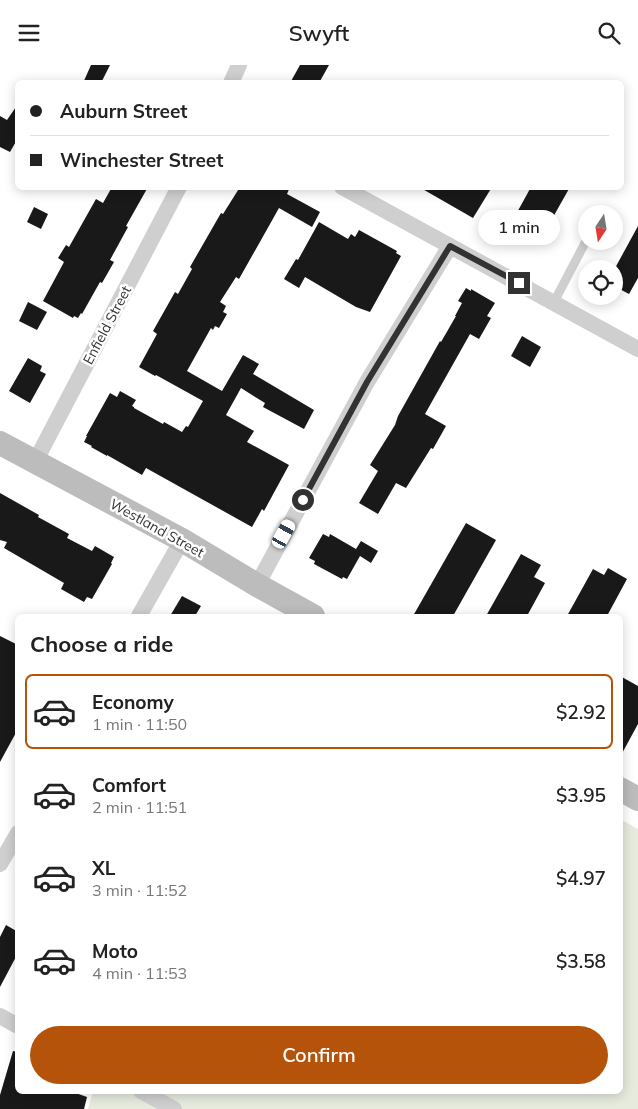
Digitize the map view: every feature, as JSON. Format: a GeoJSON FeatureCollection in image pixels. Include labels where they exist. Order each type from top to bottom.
{"type":"FeatureCollection","features":[{"type":"Feature","properties":{"kind":"street"},"geometry":{"type":"LineString","coordinates":[[232,80],[239,65]]}},
{"type":"Feature","properties":{"kind":"street","name":"Enfield Street"},"geometry":{"type":"LineString","coordinates":[[35,462],[177,190]]}},
{"type":"Feature","properties":{"kind":"street"},"geometry":{"type":"LineString","coordinates":[[347,190],[638,349]]}},
{"type":"Feature","properties":{"kind":"street"},"geometry":{"type":"LineString","coordinates":[[257,585],[367,382],[450,246]]}},
{"type":"Feature","properties":{"kind":"street","name":"Westland Street"},"geometry":{"type":"LineString","coordinates":[[0,443],[182,540],[309,614]]}},
{"type":"Feature","properties":{"kind":"street"},"geometry":{"type":"LineString","coordinates":[[141,614],[182,540]]}},
{"type":"Feature","properties":{"kind":"street"},"geometry":{"type":"LineString","coordinates":[[623,791],[638,799]]}},
{"type":"Feature","properties":{"kind":"street"},"geometry":{"type":"LineString","coordinates":[[0,864],[15,838]]}},
{"type":"Feature","properties":{"kind":"street"},"geometry":{"type":"LineString","coordinates":[[0,1017],[15,1024]]}},
{"type":"Feature","properties":{"kind":"street"},"geometry":{"type":"LineString","coordinates":[[146,1094],[174,1109]]}},
{"type":"Feature","properties":{"kind":"lane"},"geometry":{"type":"LineString","coordinates":[[554,302],[581,250]]}},
{"type":"Feature","properties":{"kind":"shaded area"},"geometry":{"type":"Polygon","coordinates":[[[623,821],[638,829],[638,1109],[88,1109],[92,1094],[623,1094],[623,821]]]}},
{"type":"Feature","properties":{"kind":"building"},"geometry":{"type":"Polygon","coordinates":[[[91,65],[110,65],[102,80],[84,80],[91,65]]]}},
{"type":"Feature","properties":{"kind":"building"},"geometry":{"type":"Polygon","coordinates":[[[300,65],[329,65],[321,80],[292,80],[300,65]]]}},
{"type":"Feature","properties":{"kind":"building"},"geometry":{"type":"Polygon","coordinates":[[[15,108],[15,143],[10,152],[0,147],[0,116],[7,120],[15,108]]]}},
{"type":"Feature","properties":{"kind":"building"},"geometry":{"type":"Polygon","coordinates":[[[110,190],[146,190],[126,226],[128,227],[110,260],[114,262],[102,283],[100,282],[82,314],[78,318],[74,316],[73,318],[43,301],[64,262],[58,258],[66,245],[69,247],[96,199],[103,203],[110,190]]]}},
{"type":"Feature","properties":{"kind":"building"},"geometry":{"type":"Polygon","coordinates":[[[238,190],[289,190],[287,194],[320,212],[312,227],[279,208],[239,279],[236,277],[220,302],[226,306],[223,312],[227,314],[219,328],[215,326],[213,330],[211,328],[187,371],[222,391],[243,355],[259,364],[253,374],[314,410],[304,429],[263,407],[265,403],[241,388],[226,415],[254,431],[247,442],[289,465],[264,511],[262,509],[252,527],[146,468],[142,475],[84,442],[110,393],[117,397],[120,391],[136,400],[132,406],[134,408],[163,424],[164,422],[182,432],[186,426],[188,427],[203,401],[139,367],[157,334],[153,331],[175,292],[178,294],[192,269],[190,267],[221,213],[223,214],[238,190]]]}},
{"type":"Feature","properties":{"kind":"building"},"geometry":{"type":"Polygon","coordinates":[[[424,190],[490,190],[473,218],[424,190]]]}},
{"type":"Feature","properties":{"kind":"building"},"geometry":{"type":"Polygon","coordinates":[[[529,190],[568,190],[543,235],[534,229],[529,238],[509,227],[529,190]]]}},
{"type":"Feature","properties":{"kind":"building"},"geometry":{"type":"Polygon","coordinates":[[[34,207],[48,214],[41,229],[27,222],[34,207]]]}},
{"type":"Feature","properties":{"kind":"building"},"geometry":{"type":"Polygon","coordinates":[[[319,222],[348,239],[351,234],[355,237],[359,230],[397,251],[396,253],[401,256],[370,312],[356,307],[305,277],[299,288],[284,279],[296,259],[298,260],[319,222]]]}},
{"type":"Feature","properties":{"kind":"building"},"geometry":{"type":"Polygon","coordinates":[[[638,226],[638,278],[629,294],[623,291],[623,260],[619,260],[638,226]]]}},
{"type":"Feature","properties":{"kind":"building"},"geometry":{"type":"Polygon","coordinates":[[[466,288],[495,303],[487,316],[491,318],[479,339],[470,334],[425,414],[446,426],[433,449],[431,448],[406,488],[396,483],[378,514],[359,503],[378,471],[370,465],[395,425],[398,416],[456,316],[462,303],[458,301],[466,288]]]}},
{"type":"Feature","properties":{"kind":"building"},"geometry":{"type":"Polygon","coordinates":[[[28,302],[47,312],[37,330],[19,321],[28,302]]]}},
{"type":"Feature","properties":{"kind":"building"},"geometry":{"type":"Polygon","coordinates":[[[522,336],[541,347],[530,367],[511,356],[522,336]]]}},
{"type":"Feature","properties":{"kind":"building"},"geometry":{"type":"Polygon","coordinates":[[[28,358],[42,366],[40,371],[46,374],[30,403],[9,391],[28,358]]]}},
{"type":"Feature","properties":{"kind":"building"},"geometry":{"type":"Polygon","coordinates":[[[0,493],[69,534],[67,538],[92,551],[95,546],[114,557],[92,599],[87,597],[84,602],[61,589],[64,583],[4,548],[7,542],[0,540],[0,493]]]}},
{"type":"Feature","properties":{"kind":"building"},"geometry":{"type":"Polygon","coordinates":[[[466,523],[496,540],[454,614],[414,614],[466,523]]]}},
{"type":"Feature","properties":{"kind":"building"},"geometry":{"type":"Polygon","coordinates":[[[323,534],[329,537],[330,534],[356,549],[361,541],[378,551],[371,563],[360,556],[347,579],[343,577],[342,579],[314,564],[315,561],[309,558],[323,534]]]}},
{"type":"Feature","properties":{"kind":"building"},"geometry":{"type":"Polygon","coordinates":[[[521,554],[541,565],[534,577],[545,583],[528,614],[487,614],[521,554]]]}},
{"type":"Feature","properties":{"kind":"building"},"geometry":{"type":"Polygon","coordinates":[[[608,568],[627,579],[608,614],[568,614],[593,569],[604,575],[608,568]]]}},
{"type":"Feature","properties":{"kind":"building"},"geometry":{"type":"Polygon","coordinates":[[[182,596],[201,606],[196,614],[171,614],[182,596]]]}},
{"type":"Feature","properties":{"kind":"building"},"geometry":{"type":"Polygon","coordinates":[[[0,636],[15,644],[15,734],[0,762],[0,636]]]}},
{"type":"Feature","properties":{"kind":"building"},"geometry":{"type":"Polygon","coordinates":[[[623,678],[638,686],[638,724],[623,752],[623,678]]]}},
{"type":"Feature","properties":{"kind":"building"},"geometry":{"type":"Polygon","coordinates":[[[6,925],[15,930],[15,959],[0,987],[0,937],[6,925]]]}},
{"type":"Feature","properties":{"kind":"building"},"geometry":{"type":"Polygon","coordinates":[[[13,1051],[15,1051],[15,1094],[78,1094],[87,1097],[84,1109],[0,1109],[0,1095],[13,1051]]]}},
{"type":"Feature","properties":{"kind":"route"},"geometry":{"type":"LineString","coordinates":[[303,500],[367,382],[450,246],[519,283]]}}]}
